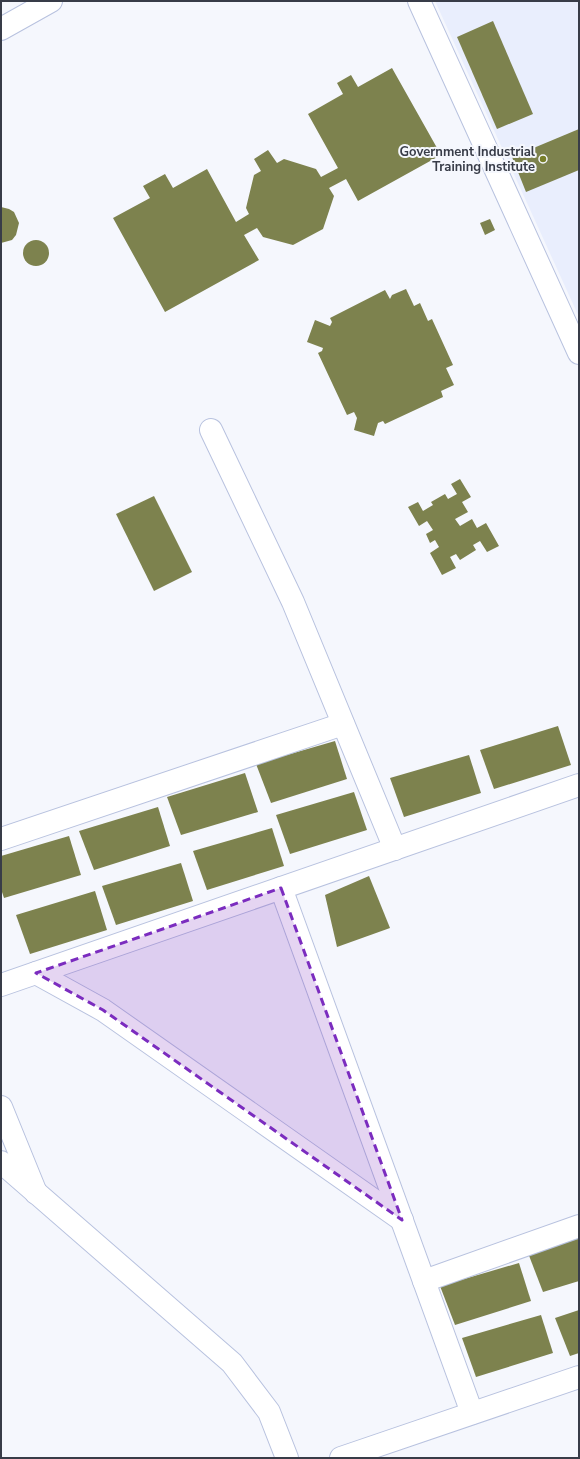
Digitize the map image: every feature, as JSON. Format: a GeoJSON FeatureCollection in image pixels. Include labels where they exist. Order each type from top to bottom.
{"type":"FeatureCollection","features":[{"type":"Feature","properties":{"kind":"street"},"geometry":{"type":"LineString","coordinates":[[1,29],[51,1]]}},
{"type":"Feature","properties":{"kind":"street"},"geometry":{"type":"LineString","coordinates":[[419,1],[579,353]]}},
{"type":"Feature","properties":{"kind":"street"},"geometry":{"type":"LineString","coordinates":[[211,430],[293,602],[394,849]]}},
{"type":"Feature","properties":{"kind":"street"},"geometry":{"type":"LineString","coordinates":[[1,839],[343,724]]}},
{"type":"Feature","properties":{"kind":"street"},"geometry":{"type":"LineString","coordinates":[[1,985],[579,785]]}},
{"type":"Feature","properties":{"kind":"street"},"geometry":{"type":"LineString","coordinates":[[281,888],[472,1413]]}},
{"type":"Feature","properties":{"kind":"street"},"geometry":{"type":"LineString","coordinates":[[36,973],[103,1010],[402,1220]]}},
{"type":"Feature","properties":{"kind":"street"},"geometry":{"type":"LineString","coordinates":[[1,1107],[36,1192]]}},
{"type":"Feature","properties":{"kind":"street"},"geometry":{"type":"LineString","coordinates":[[1,1162],[232,1363],[269,1412],[287,1458]]}},
{"type":"Feature","properties":{"kind":"street"},"geometry":{"type":"LineString","coordinates":[[424,1281],[579,1226]]}},
{"type":"Feature","properties":{"kind":"street"},"geometry":{"type":"LineString","coordinates":[[341,1458],[579,1376]]}},
{"type":"Feature","properties":{"kind":"highlighted area"},"geometry":{"type":"Polygon","coordinates":[[[281,888],[402,1220],[103,1010],[36,973],[281,888]]]}},
{"type":"Feature","properties":{"kind":"shaded area","name":"Government Industrial Training Institute"},"geometry":{"type":"Polygon","coordinates":[[[435,1],[579,1],[579,317],[435,1]]]}},
{"type":"Feature","properties":{"kind":"building"},"geometry":{"type":"Polygon","coordinates":[[[493,21],[533,114],[497,129],[457,37],[493,21]]]}},
{"type":"Feature","properties":{"kind":"building"},"geometry":{"type":"Polygon","coordinates":[[[392,68],[441,155],[358,201],[346,179],[329,188],[334,196],[323,229],[293,245],[263,237],[257,228],[244,235],[259,260],[165,312],[113,218],[150,198],[143,186],[165,174],[173,188],[207,169],[236,222],[249,214],[246,208],[254,175],[261,171],[254,159],[268,150],[277,163],[284,159],[316,169],[321,177],[338,168],[308,114],[343,94],[337,83],[351,75],[358,87],[392,68]]]}},
{"type":"Feature","properties":{"kind":"building"},"geometry":{"type":"Polygon","coordinates":[[[579,129],[579,170],[526,192],[512,157],[579,129]]]}},
{"type":"Feature","properties":{"kind":"building"},"geometry":{"type":"Polygon","coordinates":[[[1,207],[14,212],[19,223],[16,235],[12,240],[1,243],[1,207]]]}},
{"type":"Feature","properties":{"kind":"building"},"geometry":{"type":"Polygon","coordinates":[[[490,219],[495,230],[485,235],[480,223],[490,219]]]}},
{"type":"Feature","properties":{"kind":"building"},"geometry":{"type":"Polygon","coordinates":[[[36,240],[45,244],[49,253],[45,262],[36,266],[27,262],[23,253],[27,244],[36,240]]]}},
{"type":"Feature","properties":{"kind":"building"},"geometry":{"type":"Polygon","coordinates":[[[406,289],[414,306],[420,303],[428,321],[432,319],[453,365],[446,368],[454,385],[441,391],[443,397],[385,424],[383,421],[378,423],[374,436],[354,430],[357,418],[354,412],[347,415],[318,353],[322,351],[323,348],[307,342],[315,320],[330,326],[332,322],[330,318],[385,290],[390,299],[392,295],[406,289]]]}},
{"type":"Feature","properties":{"kind":"building"},"geometry":{"type":"Polygon","coordinates":[[[460,479],[471,497],[462,502],[468,512],[455,519],[460,526],[472,519],[477,528],[486,523],[499,546],[487,552],[480,541],[473,545],[476,550],[460,560],[456,554],[450,557],[456,568],[442,575],[430,553],[439,547],[435,540],[430,543],[426,534],[433,530],[427,521],[419,526],[408,507],[418,502],[423,511],[433,505],[431,502],[445,494],[448,499],[457,494],[451,484],[460,479]]]}},
{"type":"Feature","properties":{"kind":"building"},"geometry":{"type":"Polygon","coordinates":[[[154,496],[192,572],[154,591],[116,514],[154,496]]]}},
{"type":"Feature","properties":{"kind":"building"},"geometry":{"type":"Polygon","coordinates":[[[558,726],[571,765],[494,789],[480,750],[558,726]]]}},
{"type":"Feature","properties":{"kind":"building"},"geometry":{"type":"Polygon","coordinates":[[[335,741],[347,779],[271,803],[256,764],[335,741]]]}},
{"type":"Feature","properties":{"kind":"building"},"geometry":{"type":"Polygon","coordinates":[[[469,755],[481,793],[404,817],[390,778],[469,755]]]}},
{"type":"Feature","properties":{"kind":"building"},"geometry":{"type":"Polygon","coordinates":[[[245,773],[258,812],[181,835],[167,797],[245,773]]]}},
{"type":"Feature","properties":{"kind":"building"},"geometry":{"type":"Polygon","coordinates":[[[354,792],[367,830],[290,854],[276,815],[354,792]]]}},
{"type":"Feature","properties":{"kind":"building"},"geometry":{"type":"Polygon","coordinates":[[[158,807],[170,846],[94,870],[79,831],[158,807]]]}},
{"type":"Feature","properties":{"kind":"building"},"geometry":{"type":"Polygon","coordinates":[[[272,828],[284,866],[207,890],[193,851],[272,828]]]}},
{"type":"Feature","properties":{"kind":"building"},"geometry":{"type":"Polygon","coordinates":[[[69,836],[81,875],[4,898],[1,889],[1,856],[69,836]]]}},
{"type":"Feature","properties":{"kind":"building"},"geometry":{"type":"Polygon","coordinates":[[[181,863],[193,901],[116,925],[102,886],[181,863]]]}},
{"type":"Feature","properties":{"kind":"building"},"geometry":{"type":"Polygon","coordinates":[[[369,876],[390,928],[337,947],[325,895],[369,876]]]}},
{"type":"Feature","properties":{"kind":"building"},"geometry":{"type":"Polygon","coordinates":[[[95,891],[107,930],[30,954],[16,915],[95,891]]]}},
{"type":"Feature","properties":{"kind":"building"},"geometry":{"type":"Polygon","coordinates":[[[579,1238],[579,1281],[543,1292],[528,1253],[579,1238]]]}},
{"type":"Feature","properties":{"kind":"building"},"geometry":{"type":"Polygon","coordinates":[[[519,1263],[531,1301],[455,1325],[440,1286],[519,1263]]]}},
{"type":"Feature","properties":{"kind":"building"},"geometry":{"type":"Polygon","coordinates":[[[579,1310],[579,1353],[570,1356],[555,1318],[579,1310]]]}},
{"type":"Feature","properties":{"kind":"building"},"geometry":{"type":"Polygon","coordinates":[[[541,1315],[553,1353],[476,1377],[462,1338],[541,1315]]]}},
{"type":"Feature","properties":{"kind":"place","name":"Government Industrial Training Institute"},"geometry":{"type":"Point","coordinates":[543,159]}}]}
